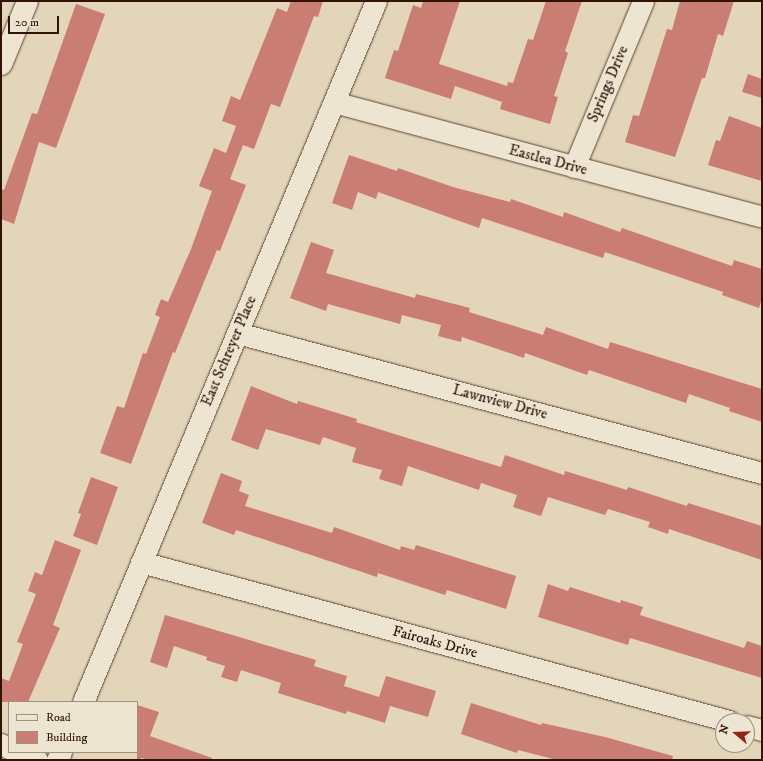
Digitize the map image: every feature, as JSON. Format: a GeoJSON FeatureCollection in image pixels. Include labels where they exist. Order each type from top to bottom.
{"type":"FeatureCollection","features":[{"type":"Feature","properties":{"kind":"street"},"geometry":{"type":"LineString","coordinates":[[1,64],[28,1]]}},
{"type":"Feature","properties":{"kind":"street","name":"East Schreyer Place"},"geometry":{"type":"LineString","coordinates":[[83,701],[376,1]]}},
{"type":"Feature","properties":{"kind":"street","name":"Springs Drive"},"geometry":{"type":"LineString","coordinates":[[574,166],[643,1]]}},
{"type":"Feature","properties":{"kind":"street","name":"Eastlea Drive"},"geometry":{"type":"LineString","coordinates":[[334,102],[762,217]]}},
{"type":"Feature","properties":{"kind":"street","name":"Lawnview Drive"},"geometry":{"type":"LineString","coordinates":[[237,333],[762,473]]}},
{"type":"Feature","properties":{"kind":"street","name":"Fairoaks Drive"},"geometry":{"type":"LineString","coordinates":[[141,562],[715,717]]}},
{"type":"Feature","properties":{"kind":"street"},"geometry":{"type":"LineString","coordinates":[[21,753],[38,760]]}},
{"type":"Feature","properties":{"kind":"building"},"geometry":{"type":"Polygon","coordinates":[[[291,1],[323,1],[318,17],[314,16],[280,107],[271,104],[254,149],[243,145],[230,179],[246,185],[220,251],[217,250],[175,353],[173,352],[131,464],[100,453],[117,406],[124,408],[143,353],[146,354],[160,317],[155,315],[161,299],[168,302],[191,249],[212,191],[199,186],[214,148],[226,153],[236,126],[222,121],[231,96],[240,100],[277,8],[287,12],[291,1]]]}},
{"type":"Feature","properties":{"kind":"building"},"geometry":{"type":"Polygon","coordinates":[[[423,1],[460,1],[439,64],[507,86],[508,82],[513,83],[528,39],[533,40],[546,1],[582,1],[565,51],[568,53],[554,96],[558,97],[550,124],[500,109],[502,102],[455,86],[451,99],[385,78],[394,50],[398,51],[413,5],[421,8],[423,1]]]}},
{"type":"Feature","properties":{"kind":"building"},"geometry":{"type":"Polygon","coordinates":[[[680,1],[734,1],[723,36],[718,34],[705,78],[702,78],[675,157],[625,142],[633,115],[639,116],[667,29],[672,30],[680,1]]]}},
{"type":"Feature","properties":{"kind":"building"},"geometry":{"type":"Polygon","coordinates":[[[76,4],[105,14],[56,148],[39,142],[14,224],[1,219],[1,189],[4,190],[32,113],[37,114],[76,4]]]}},
{"type":"Feature","properties":{"kind":"building"},"geometry":{"type":"Polygon","coordinates":[[[748,74],[762,79],[762,98],[742,92],[748,74]]]}},
{"type":"Feature","properties":{"kind":"building"},"geometry":{"type":"Polygon","coordinates":[[[729,116],[762,128],[762,181],[708,165],[716,140],[720,141],[729,116]]]}},
{"type":"Feature","properties":{"kind":"building"},"geometry":{"type":"Polygon","coordinates":[[[349,155],[397,171],[398,168],[453,187],[510,202],[511,199],[563,217],[564,212],[620,232],[622,228],[732,266],[734,260],[762,269],[762,298],[759,308],[722,295],[723,292],[605,252],[603,258],[482,218],[479,228],[378,192],[376,199],[358,192],[352,210],[332,203],[349,155]]]}},
{"type":"Feature","properties":{"kind":"building"},"geometry":{"type":"Polygon","coordinates":[[[311,242],[334,250],[326,273],[415,298],[416,294],[470,308],[469,312],[543,335],[546,327],[608,349],[610,342],[762,389],[762,422],[729,411],[730,408],[689,394],[686,403],[589,370],[587,375],[525,353],[524,358],[462,337],[461,342],[438,336],[441,325],[402,315],[400,324],[328,304],[326,311],[290,298],[311,242]]]}},
{"type":"Feature","properties":{"kind":"building"},"geometry":{"type":"Polygon","coordinates":[[[251,386],[297,404],[298,401],[357,419],[356,422],[501,467],[505,455],[564,475],[565,471],[627,490],[628,487],[687,506],[688,503],[762,526],[762,560],[669,529],[668,534],[648,527],[650,522],[608,509],[605,515],[548,497],[541,516],[513,507],[517,495],[481,483],[479,490],[408,466],[402,486],[379,479],[382,470],[352,462],[356,448],[323,437],[320,445],[266,429],[258,450],[231,440],[251,386]]]}},
{"type":"Feature","properties":{"kind":"building"},"geometry":{"type":"Polygon","coordinates":[[[221,473],[242,481],[239,491],[249,495],[245,506],[332,533],[334,527],[400,550],[401,546],[414,550],[416,545],[516,576],[506,609],[447,590],[445,595],[378,573],[377,577],[236,530],[234,535],[202,523],[221,473]]]}},
{"type":"Feature","properties":{"kind":"building"},"geometry":{"type":"Polygon","coordinates":[[[91,477],[118,487],[97,545],[73,536],[81,514],[78,513],[91,477]]]}},
{"type":"Feature","properties":{"kind":"building"},"geometry":{"type":"Polygon","coordinates":[[[55,540],[81,550],[53,625],[60,628],[28,701],[1,702],[1,678],[9,681],[23,644],[17,642],[36,594],[28,591],[35,572],[42,575],[55,540]]]}},
{"type":"Feature","properties":{"kind":"building"},"geometry":{"type":"Polygon","coordinates":[[[548,584],[568,591],[570,587],[620,603],[621,600],[643,607],[640,615],[744,648],[747,641],[762,646],[762,678],[630,638],[628,645],[538,617],[548,584]]]}},
{"type":"Feature","properties":{"kind":"building"},"geometry":{"type":"Polygon","coordinates":[[[165,615],[316,660],[314,666],[347,676],[344,686],[379,697],[386,676],[436,691],[428,717],[390,706],[385,723],[347,711],[346,714],[278,693],[281,683],[241,670],[237,682],[221,677],[225,666],[206,660],[207,657],[174,646],[167,668],[150,662],[165,615]]]}},
{"type":"Feature","properties":{"kind":"building"},"geometry":{"type":"Polygon","coordinates":[[[471,703],[541,725],[542,723],[605,737],[673,756],[672,760],[557,760],[518,750],[517,753],[461,734],[471,703]]]}},
{"type":"Feature","properties":{"kind":"building"},"geometry":{"type":"Polygon","coordinates":[[[138,705],[159,712],[150,736],[212,758],[212,760],[149,760],[142,758],[137,760],[138,705]]]}}]}
